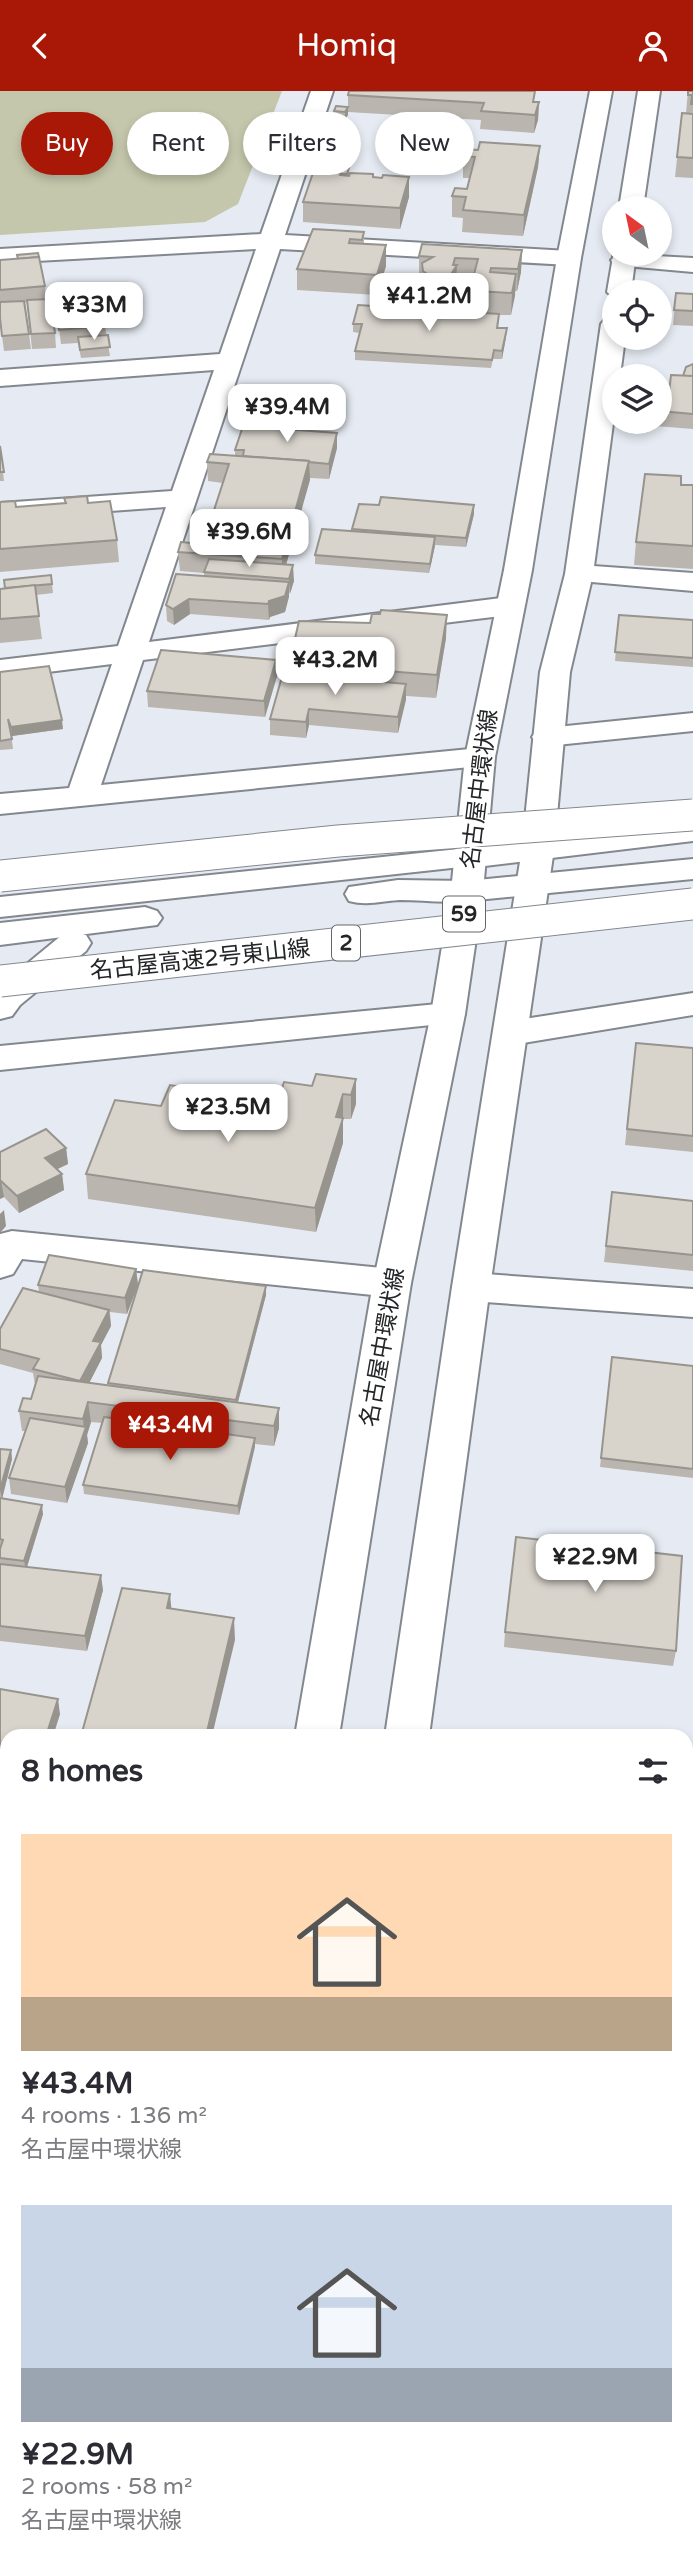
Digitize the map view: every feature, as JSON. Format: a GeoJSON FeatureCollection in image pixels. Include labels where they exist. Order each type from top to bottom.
{"type":"FeatureCollection","features":[{"type":"Feature","properties":{"kind":"main road"},"geometry":{"type":"LineString","coordinates":[[82,795],[322,91]]}},
{"type":"Feature","properties":{"kind":"main road","name":"名古屋中環状線"},"geometry":{"type":"LineString","coordinates":[[318,1729],[392,1283],[448,1014],[467,891],[468,858],[480,757],[518,570],[569,258],[601,91]]}},
{"type":"Feature","properties":{"kind":"main road"},"geometry":{"type":"LineString","coordinates":[[633,196],[649,91]]}},
{"type":"Feature","properties":{"kind":"main road"},"geometry":{"type":"LineString","coordinates":[[0,256],[271,241],[569,258]]}},
{"type":"Feature","properties":{"kind":"main road"},"geometry":{"type":"LineString","coordinates":[[672,263],[693,265]]}},
{"type":"Feature","properties":{"kind":"main road"},"geometry":{"type":"LineString","coordinates":[[408,1729],[471,1287],[533,886],[555,672],[579,574],[610,350]]}},
{"type":"Feature","properties":{"kind":"main road"},"geometry":{"type":"LineString","coordinates":[[0,378],[230,361]]}},
{"type":"Feature","properties":{"kind":"main road"},"geometry":{"type":"LineString","coordinates":[[0,511],[183,498]]}},
{"type":"Feature","properties":{"kind":"main road"},"geometry":{"type":"LineString","coordinates":[[579,574],[693,582]]}},
{"type":"Feature","properties":{"kind":"main road"},"geometry":{"type":"LineString","coordinates":[[0,669],[509,606]]}},
{"type":"Feature","properties":{"kind":"main road"},"geometry":{"type":"LineString","coordinates":[[547,737],[693,722]]}},
{"type":"Feature","properties":{"kind":"main road"},"geometry":{"type":"LineString","coordinates":[[0,804],[480,757]]}},
{"type":"Feature","properties":{"kind":"main road"},"geometry":{"type":"LineString","coordinates":[[0,876],[338,841],[693,815]]}},
{"type":"Feature","properties":{"kind":"main road"},"geometry":{"type":"LineString","coordinates":[[0,934],[297,888],[468,858],[693,831]]}},
{"type":"Feature","properties":{"kind":"main road"},"geometry":{"type":"LineString","coordinates":[[0,907],[297,888],[467,891],[693,869]]}},
{"type":"Feature","properties":{"kind":"main road","name":"名古屋高速2号東山線"},"geometry":{"type":"LineString","coordinates":[[0,981],[693,904]]}},
{"type":"Feature","properties":{"kind":"main road"},"geometry":{"type":"LineString","coordinates":[[0,1008],[8,997],[74,943]]}},
{"type":"Feature","properties":{"kind":"main road"},"geometry":{"type":"LineString","coordinates":[[511,1033],[693,1004]]}},
{"type":"Feature","properties":{"kind":"main road"},"geometry":{"type":"LineString","coordinates":[[0,1058],[448,1014]]}},
{"type":"Feature","properties":{"kind":"main road"},"geometry":{"type":"LineString","coordinates":[[0,1264],[12,1244],[392,1283]]}},
{"type":"Feature","properties":{"kind":"main road"},"geometry":{"type":"LineString","coordinates":[[471,1287],[693,1303]]}},
{"type":"Feature","properties":{"kind":"green space"},"geometry":{"type":"Polygon","coordinates":[[[0,91],[282,91],[274,112],[243,112],[243,175],[249,175],[238,204],[205,222],[0,235],[0,91]]]}},
{"type":"Feature","properties":{"kind":"building"},"geometry":{"type":"Polygon","coordinates":[[[349,91],[535,91],[533,102],[539,102],[535,115],[481,111],[484,103],[348,95],[349,91]]]}},
{"type":"Feature","properties":{"kind":"building"},"geometry":{"type":"Polygon","coordinates":[[[688,91],[693,91],[693,104],[692,95],[688,95],[688,91]]]}},
{"type":"Feature","properties":{"kind":"building"},"geometry":{"type":"Polygon","coordinates":[[[336,106],[348,107],[345,112],[334,111],[336,106]]]}},
{"type":"Feature","properties":{"kind":"building"},"geometry":{"type":"Polygon","coordinates":[[[682,113],[693,114],[693,158],[677,157],[682,113]]]}},
{"type":"Feature","properties":{"kind":"building"},"geometry":{"type":"Polygon","coordinates":[[[480,142],[540,146],[524,215],[463,210],[466,197],[452,196],[455,188],[467,189],[470,175],[474,175],[474,150],[478,150],[480,142]]]}},
{"type":"Feature","properties":{"kind":"building"},"geometry":{"type":"Polygon","coordinates":[[[361,173],[382,178],[383,175],[409,177],[400,208],[303,202],[312,175],[349,176],[361,173]]]}},
{"type":"Feature","properties":{"kind":"building"},"geometry":{"type":"Polygon","coordinates":[[[313,229],[364,232],[362,240],[350,239],[349,243],[386,245],[377,275],[297,269],[313,229]]]}},
{"type":"Feature","properties":{"kind":"building"},"geometry":{"type":"Polygon","coordinates":[[[422,244],[522,250],[518,269],[491,268],[490,272],[516,274],[512,293],[412,287],[414,275],[430,276],[423,271],[422,263],[433,257],[419,256],[422,244]],[[455,258],[453,265],[457,265],[450,276],[473,278],[478,259],[455,258]]]}},
{"type":"Feature","properties":{"kind":"building"},"geometry":{"type":"Polygon","coordinates":[[[38,253],[39,257],[18,259],[17,255],[38,253]]]}},
{"type":"Feature","properties":{"kind":"building"},"geometry":{"type":"Polygon","coordinates":[[[39,257],[45,286],[0,290],[0,260],[39,257]]]}},
{"type":"Feature","properties":{"kind":"building"},"geometry":{"type":"Polygon","coordinates":[[[100,292],[105,326],[59,330],[55,295],[100,292]]]}},
{"type":"Feature","properties":{"kind":"building"},"geometry":{"type":"Polygon","coordinates":[[[676,293],[693,294],[693,311],[674,310],[676,293]]]}},
{"type":"Feature","properties":{"kind":"building"},"geometry":{"type":"Polygon","coordinates":[[[50,299],[55,333],[31,334],[27,300],[50,299]]]}},
{"type":"Feature","properties":{"kind":"building"},"geometry":{"type":"Polygon","coordinates":[[[24,301],[29,334],[2,336],[0,302],[24,301]]]}},
{"type":"Feature","properties":{"kind":"building"},"geometry":{"type":"Polygon","coordinates":[[[358,305],[499,314],[497,328],[507,328],[502,351],[494,350],[492,360],[355,351],[362,324],[353,324],[358,305]]]}},
{"type":"Feature","properties":{"kind":"building"},"geometry":{"type":"Polygon","coordinates":[[[108,335],[110,347],[80,350],[78,337],[108,335]]]}},
{"type":"Feature","properties":{"kind":"building"},"geometry":{"type":"Polygon","coordinates":[[[693,364],[693,376],[683,376],[686,367],[693,364]]]}},
{"type":"Feature","properties":{"kind":"building"},"geometry":{"type":"Polygon","coordinates":[[[672,375],[693,376],[693,414],[672,412],[672,375]]]}},
{"type":"Feature","properties":{"kind":"building"},"geometry":{"type":"Polygon","coordinates":[[[243,426],[337,433],[329,464],[243,456],[244,450],[235,450],[243,426]]]}},
{"type":"Feature","properties":{"kind":"building"},"geometry":{"type":"Polygon","coordinates":[[[0,446],[4,472],[0,472],[0,446]]]}},
{"type":"Feature","properties":{"kind":"building"},"geometry":{"type":"Polygon","coordinates":[[[210,454],[309,461],[282,559],[178,552],[181,542],[203,544],[229,464],[207,462],[210,454]]]}},
{"type":"Feature","properties":{"kind":"building"},"geometry":{"type":"Polygon","coordinates":[[[645,474],[681,476],[681,485],[693,485],[693,546],[636,542],[645,474]]]}},
{"type":"Feature","properties":{"kind":"building"},"geometry":{"type":"Polygon","coordinates":[[[87,496],[88,503],[110,501],[117,540],[0,549],[0,502],[15,501],[16,507],[66,503],[64,498],[87,496]]]}},
{"type":"Feature","properties":{"kind":"building"},"geometry":{"type":"Polygon","coordinates":[[[381,497],[474,505],[466,538],[352,529],[359,504],[379,505],[381,497]]]}},
{"type":"Feature","properties":{"kind":"building"},"geometry":{"type":"Polygon","coordinates":[[[322,529],[435,537],[430,564],[315,555],[322,529]]]}},
{"type":"Feature","properties":{"kind":"building"},"geometry":{"type":"Polygon","coordinates":[[[209,559],[293,565],[289,579],[204,572],[209,559]]]}},
{"type":"Feature","properties":{"kind":"building"},"geometry":{"type":"Polygon","coordinates":[[[176,574],[289,582],[285,596],[269,601],[268,604],[189,599],[173,609],[166,605],[176,574]]]}},
{"type":"Feature","properties":{"kind":"building"},"geometry":{"type":"Polygon","coordinates":[[[51,575],[52,584],[5,588],[4,580],[51,575]]]}},
{"type":"Feature","properties":{"kind":"building"},"geometry":{"type":"Polygon","coordinates":[[[35,585],[39,616],[0,619],[0,589],[35,585]]]}},
{"type":"Feature","properties":{"kind":"building"},"geometry":{"type":"Polygon","coordinates":[[[381,610],[447,615],[437,675],[361,669],[362,661],[291,656],[299,621],[370,623],[372,614],[380,614],[381,610]]]}},
{"type":"Feature","properties":{"kind":"building"},"geometry":{"type":"Polygon","coordinates":[[[619,615],[693,620],[693,658],[615,652],[619,615]]]}},
{"type":"Feature","properties":{"kind":"building"},"geometry":{"type":"Polygon","coordinates":[[[161,650],[276,660],[264,701],[147,691],[161,650]]]}},
{"type":"Feature","properties":{"kind":"building"},"geometry":{"type":"Polygon","coordinates":[[[49,666],[62,720],[11,727],[8,719],[12,739],[0,741],[0,672],[49,666]]]}},
{"type":"Feature","properties":{"kind":"building"},"geometry":{"type":"Polygon","coordinates":[[[283,673],[406,684],[398,717],[309,709],[306,722],[270,719],[283,673]]]}},
{"type":"Feature","properties":{"kind":"building"},"geometry":{"type":"Polygon","coordinates":[[[636,1043],[693,1048],[693,1136],[627,1129],[636,1043]]]}},
{"type":"Feature","properties":{"kind":"building"},"geometry":{"type":"Polygon","coordinates":[[[316,1074],[356,1079],[351,1095],[343,1094],[336,1117],[343,1118],[315,1208],[86,1174],[115,1100],[161,1106],[170,1085],[194,1089],[187,1107],[221,1112],[224,1105],[274,1112],[284,1082],[312,1086],[316,1074]]]}},
{"type":"Feature","properties":{"kind":"building"},"geometry":{"type":"Polygon","coordinates":[[[46,1129],[66,1148],[45,1158],[62,1174],[17,1196],[0,1181],[0,1152],[46,1129]]]}},
{"type":"Feature","properties":{"kind":"building"},"geometry":{"type":"Polygon","coordinates":[[[612,1192],[693,1201],[693,1255],[606,1246],[612,1192]]]}},
{"type":"Feature","properties":{"kind":"building"},"geometry":{"type":"Polygon","coordinates":[[[49,1255],[136,1269],[125,1298],[38,1285],[49,1255]]]}},
{"type":"Feature","properties":{"kind":"building"},"geometry":{"type":"Polygon","coordinates":[[[143,1270],[266,1286],[236,1400],[108,1383],[143,1270]]]}},
{"type":"Feature","properties":{"kind":"building"},"geometry":{"type":"Polygon","coordinates":[[[23,1288],[109,1310],[93,1341],[101,1342],[80,1381],[33,1369],[39,1359],[0,1349],[0,1329],[23,1288]]]}},
{"type":"Feature","properties":{"kind":"building"},"geometry":{"type":"Polygon","coordinates":[[[612,1357],[693,1366],[693,1469],[601,1458],[612,1357]]]}},
{"type":"Feature","properties":{"kind":"building"},"geometry":{"type":"Polygon","coordinates":[[[38,1376],[279,1408],[274,1426],[88,1402],[83,1419],[19,1411],[23,1398],[31,1399],[38,1376]]]}},
{"type":"Feature","properties":{"kind":"building"},"geometry":{"type":"Polygon","coordinates":[[[104,1417],[255,1438],[238,1506],[83,1485],[104,1417]]]}},
{"type":"Feature","properties":{"kind":"building"},"geometry":{"type":"Polygon","coordinates":[[[30,1418],[86,1427],[65,1487],[9,1478],[30,1418]]]}},
{"type":"Feature","properties":{"kind":"building"},"geometry":{"type":"Polygon","coordinates":[[[0,1449],[11,1450],[0,1490],[0,1449]]]}},
{"type":"Feature","properties":{"kind":"building"},"geometry":{"type":"Polygon","coordinates":[[[0,1498],[42,1505],[24,1561],[0,1558],[3,1540],[0,1539],[0,1498]]]}},
{"type":"Feature","properties":{"kind":"building"},"geometry":{"type":"Polygon","coordinates":[[[516,1537],[682,1556],[676,1651],[505,1632],[516,1537]]]}},
{"type":"Feature","properties":{"kind":"building"},"geometry":{"type":"Polygon","coordinates":[[[0,1564],[101,1575],[85,1636],[0,1626],[0,1564]]]}},
{"type":"Feature","properties":{"kind":"building"},"geometry":{"type":"Polygon","coordinates":[[[122,1588],[170,1594],[167,1608],[234,1618],[208,1729],[83,1729],[122,1588]]]}},
{"type":"Feature","properties":{"kind":"building"},"geometry":{"type":"Polygon","coordinates":[[[0,1689],[58,1699],[48,1729],[0,1729],[0,1689]]]}}]}
